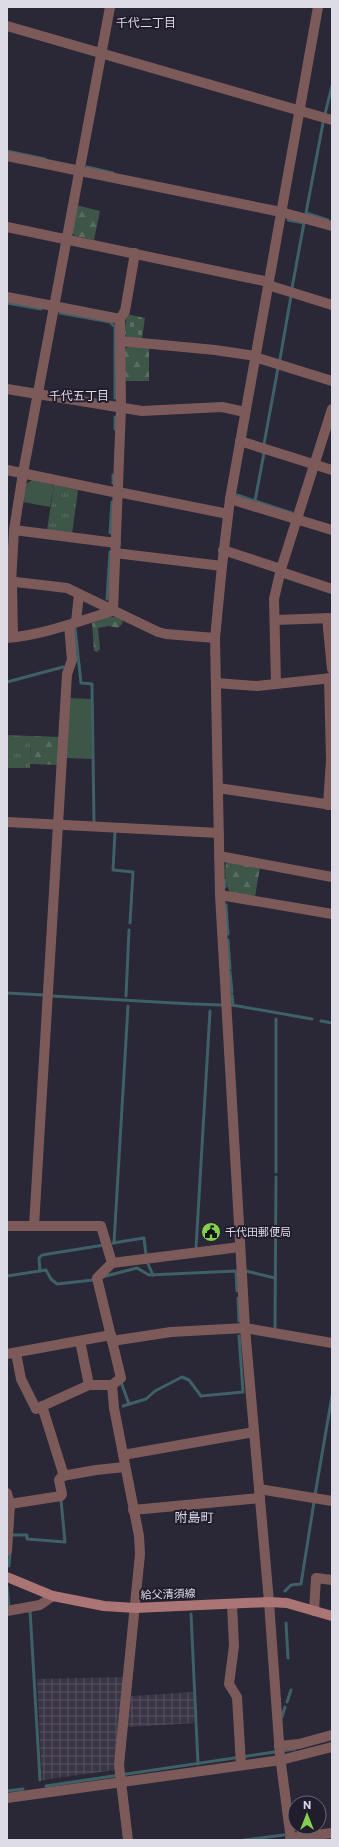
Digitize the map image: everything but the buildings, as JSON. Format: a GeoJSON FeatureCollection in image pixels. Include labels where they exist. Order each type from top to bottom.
{"type":"FeatureCollection","features":[{"type":"Feature","properties":{"kind":"main road","name":"給父清須線"},"geometry":{"type":"LineString","coordinates":[[7,1577],[53,1596],[104,1606],[135,1608],[269,1602],[287,1603],[332,1616]]}},
{"type":"Feature","properties":{"kind":"street"},"geometry":{"type":"LineString","coordinates":[[110,7],[78,170],[12,534],[10,638],[72,624],[113,611]]}},
{"type":"Feature","properties":{"kind":"street"},"geometry":{"type":"LineString","coordinates":[[318,7],[230,499],[223,550],[215,638],[220,895],[240,1247],[245,1328],[269,1602],[280,1752],[290,1839],[332,1833]]}},
{"type":"Feature","properties":{"kind":"street"},"geometry":{"type":"LineString","coordinates":[[7,26],[332,120]]}},
{"type":"Feature","properties":{"kind":"street"},"geometry":{"type":"LineString","coordinates":[[7,156],[281,212],[332,226]]}},
{"type":"Feature","properties":{"kind":"street"},"geometry":{"type":"LineString","coordinates":[[7,227],[136,253],[268,284],[332,305]]}},
{"type":"Feature","properties":{"kind":"street"},"geometry":{"type":"LineString","coordinates":[[113,611],[121,409],[120,319],[125,312],[136,253]]}},
{"type":"Feature","properties":{"kind":"street"},"geometry":{"type":"LineString","coordinates":[[7,297],[120,319]]}},
{"type":"Feature","properties":{"kind":"street"},"geometry":{"type":"LineString","coordinates":[[120,341],[215,350],[255,356],[332,381]]}},
{"type":"Feature","properties":{"kind":"street"},"geometry":{"type":"LineString","coordinates":[[7,388],[121,409],[142,411],[222,408],[246,412]]}},
{"type":"Feature","properties":{"kind":"street"},"geometry":{"type":"LineString","coordinates":[[276,684],[274,599],[281,570],[332,409]]}},
{"type":"Feature","properties":{"kind":"street"},"geometry":{"type":"LineString","coordinates":[[240,441],[332,470]]}},
{"type":"Feature","properties":{"kind":"street"},"geometry":{"type":"LineString","coordinates":[[7,470],[228,514]]}},
{"type":"Feature","properties":{"kind":"street"},"geometry":{"type":"LineString","coordinates":[[230,499],[332,530]]}},
{"type":"Feature","properties":{"kind":"street"},"geometry":{"type":"LineString","coordinates":[[12,534],[116,548],[222,566]]}},
{"type":"Feature","properties":{"kind":"street"},"geometry":{"type":"LineString","coordinates":[[223,550],[332,589]]}},
{"type":"Feature","properties":{"kind":"street"},"geometry":{"type":"LineString","coordinates":[[10,582],[67,588],[113,611],[166,634],[215,638]]}},
{"type":"Feature","properties":{"kind":"street"},"geometry":{"type":"LineString","coordinates":[[34,1226],[67,674],[72,660],[72,624],[79,594]]}},
{"type":"Feature","properties":{"kind":"street"},"geometry":{"type":"LineString","coordinates":[[218,788],[330,805],[330,618],[275,620]]}},
{"type":"Feature","properties":{"kind":"street"},"geometry":{"type":"LineString","coordinates":[[216,683],[257,686],[331,675]]}},
{"type":"Feature","properties":{"kind":"street"},"geometry":{"type":"LineString","coordinates":[[7,822],[219,833]]}},
{"type":"Feature","properties":{"kind":"street"},"geometry":{"type":"LineString","coordinates":[[219,856],[332,877]]}},
{"type":"Feature","properties":{"kind":"street"},"geometry":{"type":"LineString","coordinates":[[220,895],[332,914]]}},
{"type":"Feature","properties":{"kind":"street"},"geometry":{"type":"LineString","coordinates":[[7,1226],[101,1226],[112,1263]]}},
{"type":"Feature","properties":{"kind":"street"},"geometry":{"type":"LineString","coordinates":[[240,1247],[112,1263],[97,1278],[112,1338],[121,1378],[112,1385],[89,1385],[36,1409],[11,1354],[80,1341],[112,1338],[171,1332],[245,1328],[332,1343]]}},
{"type":"Feature","properties":{"kind":"street"},"geometry":{"type":"LineString","coordinates":[[80,1341],[89,1385]]}},
{"type":"Feature","properties":{"kind":"street"},"geometry":{"type":"LineString","coordinates":[[112,1385],[114,1408],[140,1554],[121,1777],[128,1840]]}},
{"type":"Feature","properties":{"kind":"street"},"geometry":{"type":"LineString","coordinates":[[42,1406],[64,1476]]}},
{"type":"Feature","properties":{"kind":"street"},"geometry":{"type":"LineString","coordinates":[[123,1455],[254,1432]]}},
{"type":"Feature","properties":{"kind":"street"},"geometry":{"type":"LineString","coordinates":[[10,1504],[61,1496],[62,1494],[59,1480],[64,1476],[96,1470],[125,1467]]}},
{"type":"Feature","properties":{"kind":"street"},"geometry":{"type":"LineString","coordinates":[[7,1493],[10,1504],[7,1551]]}},
{"type":"Feature","properties":{"kind":"street"},"geometry":{"type":"LineString","coordinates":[[132,1510],[259,1494],[332,1501]]}},
{"type":"Feature","properties":{"kind":"street"},"geometry":{"type":"LineString","coordinates":[[314,1610],[316,1578],[332,1580]]}},
{"type":"Feature","properties":{"kind":"street"},"geometry":{"type":"LineString","coordinates":[[7,1611],[40,1605],[53,1596]]}},
{"type":"Feature","properties":{"kind":"street"},"geometry":{"type":"LineString","coordinates":[[232,1604],[234,1646],[229,1684],[237,1697],[241,1760]]}},
{"type":"Feature","properties":{"kind":"street"},"geometry":{"type":"LineString","coordinates":[[280,1752],[299,1744],[332,1735]]}},
{"type":"Feature","properties":{"kind":"street"},"geometry":{"type":"LineString","coordinates":[[7,1798],[121,1777],[241,1760],[280,1752],[332,1747]]}},
{"type":"Feature","properties":{"kind":"shaded area"},"geometry":{"type":"Polygon","coordinates":[[[124,1677],[115,1770],[42,1780],[37,1679],[124,1677]]]}},
{"type":"Feature","properties":{"kind":"shaded area"},"geometry":{"type":"Polygon","coordinates":[[[194,1692],[195,1723],[128,1727],[131,1696],[194,1692]]]}},
{"type":"Feature","properties":{"kind":"green space"},"geometry":{"type":"Polygon","coordinates":[[[76,205],[100,211],[94,240],[75,236],[71,231],[76,205]]]}},
{"type":"Feature","properties":{"kind":"green space"},"geometry":{"type":"Polygon","coordinates":[[[127,314],[145,318],[142,339],[128,338],[124,333],[127,314]]]}},
{"type":"Feature","properties":{"kind":"green space"},"geometry":{"type":"Polygon","coordinates":[[[128,346],[149,348],[149,381],[124,381],[124,350],[128,346]]]}},
{"type":"Feature","properties":{"kind":"green space"},"geometry":{"type":"Polygon","coordinates":[[[32,480],[54,485],[50,507],[23,502],[26,484],[32,480]]]}},
{"type":"Feature","properties":{"kind":"green space"},"geometry":{"type":"Polygon","coordinates":[[[54,485],[78,490],[72,534],[47,530],[54,485]]]}},
{"type":"Feature","properties":{"kind":"green space"},"geometry":{"type":"Polygon","coordinates":[[[109,617],[116,617],[123,620],[122,624],[118,628],[109,626],[98,628],[100,649],[97,652],[94,651],[92,623],[109,617]]]}},
{"type":"Feature","properties":{"kind":"green space"},"geometry":{"type":"Polygon","coordinates":[[[69,698],[91,699],[92,759],[66,758],[69,698]]]}},
{"type":"Feature","properties":{"kind":"green space"},"geometry":{"type":"Polygon","coordinates":[[[7,735],[31,736],[30,768],[7,768],[7,735]]]}},
{"type":"Feature","properties":{"kind":"green space"},"geometry":{"type":"Polygon","coordinates":[[[31,736],[60,737],[59,765],[30,764],[31,736]]]}},
{"type":"Feature","properties":{"kind":"green space"},"geometry":{"type":"Polygon","coordinates":[[[227,861],[260,867],[255,897],[230,893],[227,885],[225,869],[227,861]]]}},
{"type":"Feature","properties":{"kind":"waterway"},"geometry":{"type":"LineString","coordinates":[[325,114],[332,86]]}},
{"type":"Feature","properties":{"kind":"waterway"},"geometry":{"type":"LineString","coordinates":[[323,123],[306,213],[328,220]]}},
{"type":"Feature","properties":{"kind":"waterway"},"geometry":{"type":"LineString","coordinates":[[7,151],[45,159]]}},
{"type":"Feature","properties":{"kind":"waterway"},"geometry":{"type":"LineString","coordinates":[[87,167],[113,173]]}},
{"type":"Feature","properties":{"kind":"waterway"},"geometry":{"type":"LineString","coordinates":[[288,220],[304,223],[292,288]]}},
{"type":"Feature","properties":{"kind":"waterway"},"geometry":{"type":"LineString","coordinates":[[280,359],[291,296]]}},
{"type":"Feature","properties":{"kind":"waterway"},"geometry":{"type":"LineString","coordinates":[[7,303],[41,309]]}},
{"type":"Feature","properties":{"kind":"waterway"},"geometry":{"type":"LineString","coordinates":[[60,313],[110,322],[115,327],[115,398]]}},
{"type":"Feature","properties":{"kind":"waterway"},"geometry":{"type":"LineString","coordinates":[[264,444],[278,368]]}},
{"type":"Feature","properties":{"kind":"waterway"},"geometry":{"type":"LineString","coordinates":[[115,417],[115,429]]}},
{"type":"Feature","properties":{"kind":"waterway"},"geometry":{"type":"LineString","coordinates":[[255,501],[264,453]]}},
{"type":"Feature","properties":{"kind":"waterway"},"geometry":{"type":"LineString","coordinates":[[113,475],[113,483]]}},
{"type":"Feature","properties":{"kind":"waterway"},"geometry":{"type":"LineString","coordinates":[[237,495],[292,513]]}},
{"type":"Feature","properties":{"kind":"waterway"},"geometry":{"type":"LineString","coordinates":[[110,533],[112,502]]}},
{"type":"Feature","properties":{"kind":"waterway"},"geometry":{"type":"LineString","coordinates":[[107,599],[110,552]]}},
{"type":"Feature","properties":{"kind":"waterway"},"geometry":{"type":"LineString","coordinates":[[75,628],[81,683],[92,684],[94,822]]}},
{"type":"Feature","properties":{"kind":"waterway"},"geometry":{"type":"LineString","coordinates":[[7,682],[63,667]]}},
{"type":"Feature","properties":{"kind":"waterway"},"geometry":{"type":"LineString","coordinates":[[115,832],[113,870],[133,872],[130,923]]}},
{"type":"Feature","properties":{"kind":"waterway"},"geometry":{"type":"LineString","coordinates":[[225,880],[225,887]]}},
{"type":"Feature","properties":{"kind":"waterway"},"geometry":{"type":"LineString","coordinates":[[226,905],[228,934]]}},
{"type":"Feature","properties":{"kind":"waterway"},"geometry":{"type":"LineString","coordinates":[[126,996],[129,930]]}},
{"type":"Feature","properties":{"kind":"waterway"},"geometry":{"type":"LineString","coordinates":[[228,940],[230,969]]}},
{"type":"Feature","properties":{"kind":"waterway"},"geometry":{"type":"LineString","coordinates":[[230,972],[232,992]]}},
{"type":"Feature","properties":{"kind":"waterway"},"geometry":{"type":"LineString","coordinates":[[7,993],[44,995]]}},
{"type":"Feature","properties":{"kind":"waterway"},"geometry":{"type":"LineString","coordinates":[[232,995],[233,1005]]}},
{"type":"Feature","properties":{"kind":"waterway"},"geometry":{"type":"LineString","coordinates":[[52,996],[192,1004]]}},
{"type":"Feature","properties":{"kind":"waterway"},"geometry":{"type":"LineString","coordinates":[[194,1004],[222,1005]]}},
{"type":"Feature","properties":{"kind":"waterway"},"geometry":{"type":"LineString","coordinates":[[232,1005],[312,1019]]}},
{"type":"Feature","properties":{"kind":"waterway"},"geometry":{"type":"LineString","coordinates":[[114,1243],[128,1006]]}},
{"type":"Feature","properties":{"kind":"waterway"},"geometry":{"type":"LineString","coordinates":[[196,1248],[210,1011]]}},
{"type":"Feature","properties":{"kind":"waterway"},"geometry":{"type":"LineString","coordinates":[[276,1019],[276,1172]]}},
{"type":"Feature","properties":{"kind":"waterway"},"geometry":{"type":"LineString","coordinates":[[321,1021],[332,1023]]}},
{"type":"Feature","properties":{"kind":"waterway"},"geometry":{"type":"LineString","coordinates":[[275,1328],[276,1177]]}},
{"type":"Feature","properties":{"kind":"waterway"},"geometry":{"type":"LineString","coordinates":[[113,1243],[144,1238],[146,1255],[148,1255]]}},
{"type":"Feature","properties":{"kind":"waterway"},"geometry":{"type":"LineString","coordinates":[[40,1271],[39,1258],[42,1255],[104,1245]]}},
{"type":"Feature","properties":{"kind":"waterway"},"geometry":{"type":"LineString","coordinates":[[148,1264],[153,1275]]}},
{"type":"Feature","properties":{"kind":"waterway"},"geometry":{"type":"LineString","coordinates":[[102,1277],[137,1268],[149,1275],[236,1271],[237,1291]]}},
{"type":"Feature","properties":{"kind":"waterway"},"geometry":{"type":"LineString","coordinates":[[7,1276],[46,1270],[51,1279],[57,1284],[93,1280]]}},
{"type":"Feature","properties":{"kind":"waterway"},"geometry":{"type":"LineString","coordinates":[[246,1271],[275,1278]]}},
{"type":"Feature","properties":{"kind":"waterway"},"geometry":{"type":"LineString","coordinates":[[238,1298],[239,1321]]}},
{"type":"Feature","properties":{"kind":"waterway"},"geometry":{"type":"LineString","coordinates":[[123,1406],[146,1399],[155,1391],[182,1377],[189,1380],[201,1396],[243,1392],[239,1336]]}},
{"type":"Feature","properties":{"kind":"waterway"},"geometry":{"type":"LineString","coordinates":[[121,1382],[129,1404]]}},
{"type":"Feature","properties":{"kind":"waterway"},"geometry":{"type":"LineString","coordinates":[[315,1495],[332,1396]]}},
{"type":"Feature","properties":{"kind":"waterway"},"geometry":{"type":"LineString","coordinates":[[11,1535],[27,1535],[27,1539],[65,1542],[61,1500]]}},
{"type":"Feature","properties":{"kind":"waterway"},"geometry":{"type":"LineString","coordinates":[[285,1591],[291,1585],[301,1584],[314,1502]]}},
{"type":"Feature","properties":{"kind":"waterway"},"geometry":{"type":"LineString","coordinates":[[9,1566],[10,1553]]}},
{"type":"Feature","properties":{"kind":"waterway"},"geometry":{"type":"LineString","coordinates":[[7,1586],[9,1608]]}},
{"type":"Feature","properties":{"kind":"waterway"},"geometry":{"type":"LineString","coordinates":[[28,1611],[30,1610],[40,1780]]}},
{"type":"Feature","properties":{"kind":"waterway"},"geometry":{"type":"LineString","coordinates":[[191,1614],[198,1764]]}},
{"type":"Feature","properties":{"kind":"waterway"},"geometry":{"type":"LineString","coordinates":[[286,1623],[288,1658]]}},
{"type":"Feature","properties":{"kind":"waterway"},"geometry":{"type":"LineString","coordinates":[[287,1702],[291,1690]]}},
{"type":"Feature","properties":{"kind":"waterway"},"geometry":{"type":"LineString","coordinates":[[282,1717],[285,1707]]}},
{"type":"Feature","properties":{"kind":"waterway"},"geometry":{"type":"LineString","coordinates":[[46,1786],[295,1749]]}},
{"type":"Feature","properties":{"kind":"waterway"},"geometry":{"type":"LineString","coordinates":[[7,1791],[23,1789]]}},
{"type":"Feature","properties":{"kind":"waterway"},"geometry":{"type":"LineString","coordinates":[[244,1840],[284,1835]]}},
{"type":"Feature","properties":{"kind":"place","name":"千代田郵便局"},"geometry":{"type":"Point","coordinates":[211,1232]}},
{"type":"Feature","properties":{"kind":"district","name":"千代二丁目"},"geometry":{"type":"Point","coordinates":[146,23]}},
{"type":"Feature","properties":{"kind":"district","name":"千代五丁目"},"geometry":{"type":"Point","coordinates":[79,396]}},
{"type":"Feature","properties":{"kind":"district","name":"附島町"},"geometry":{"type":"Point","coordinates":[194,1517]}}]}
